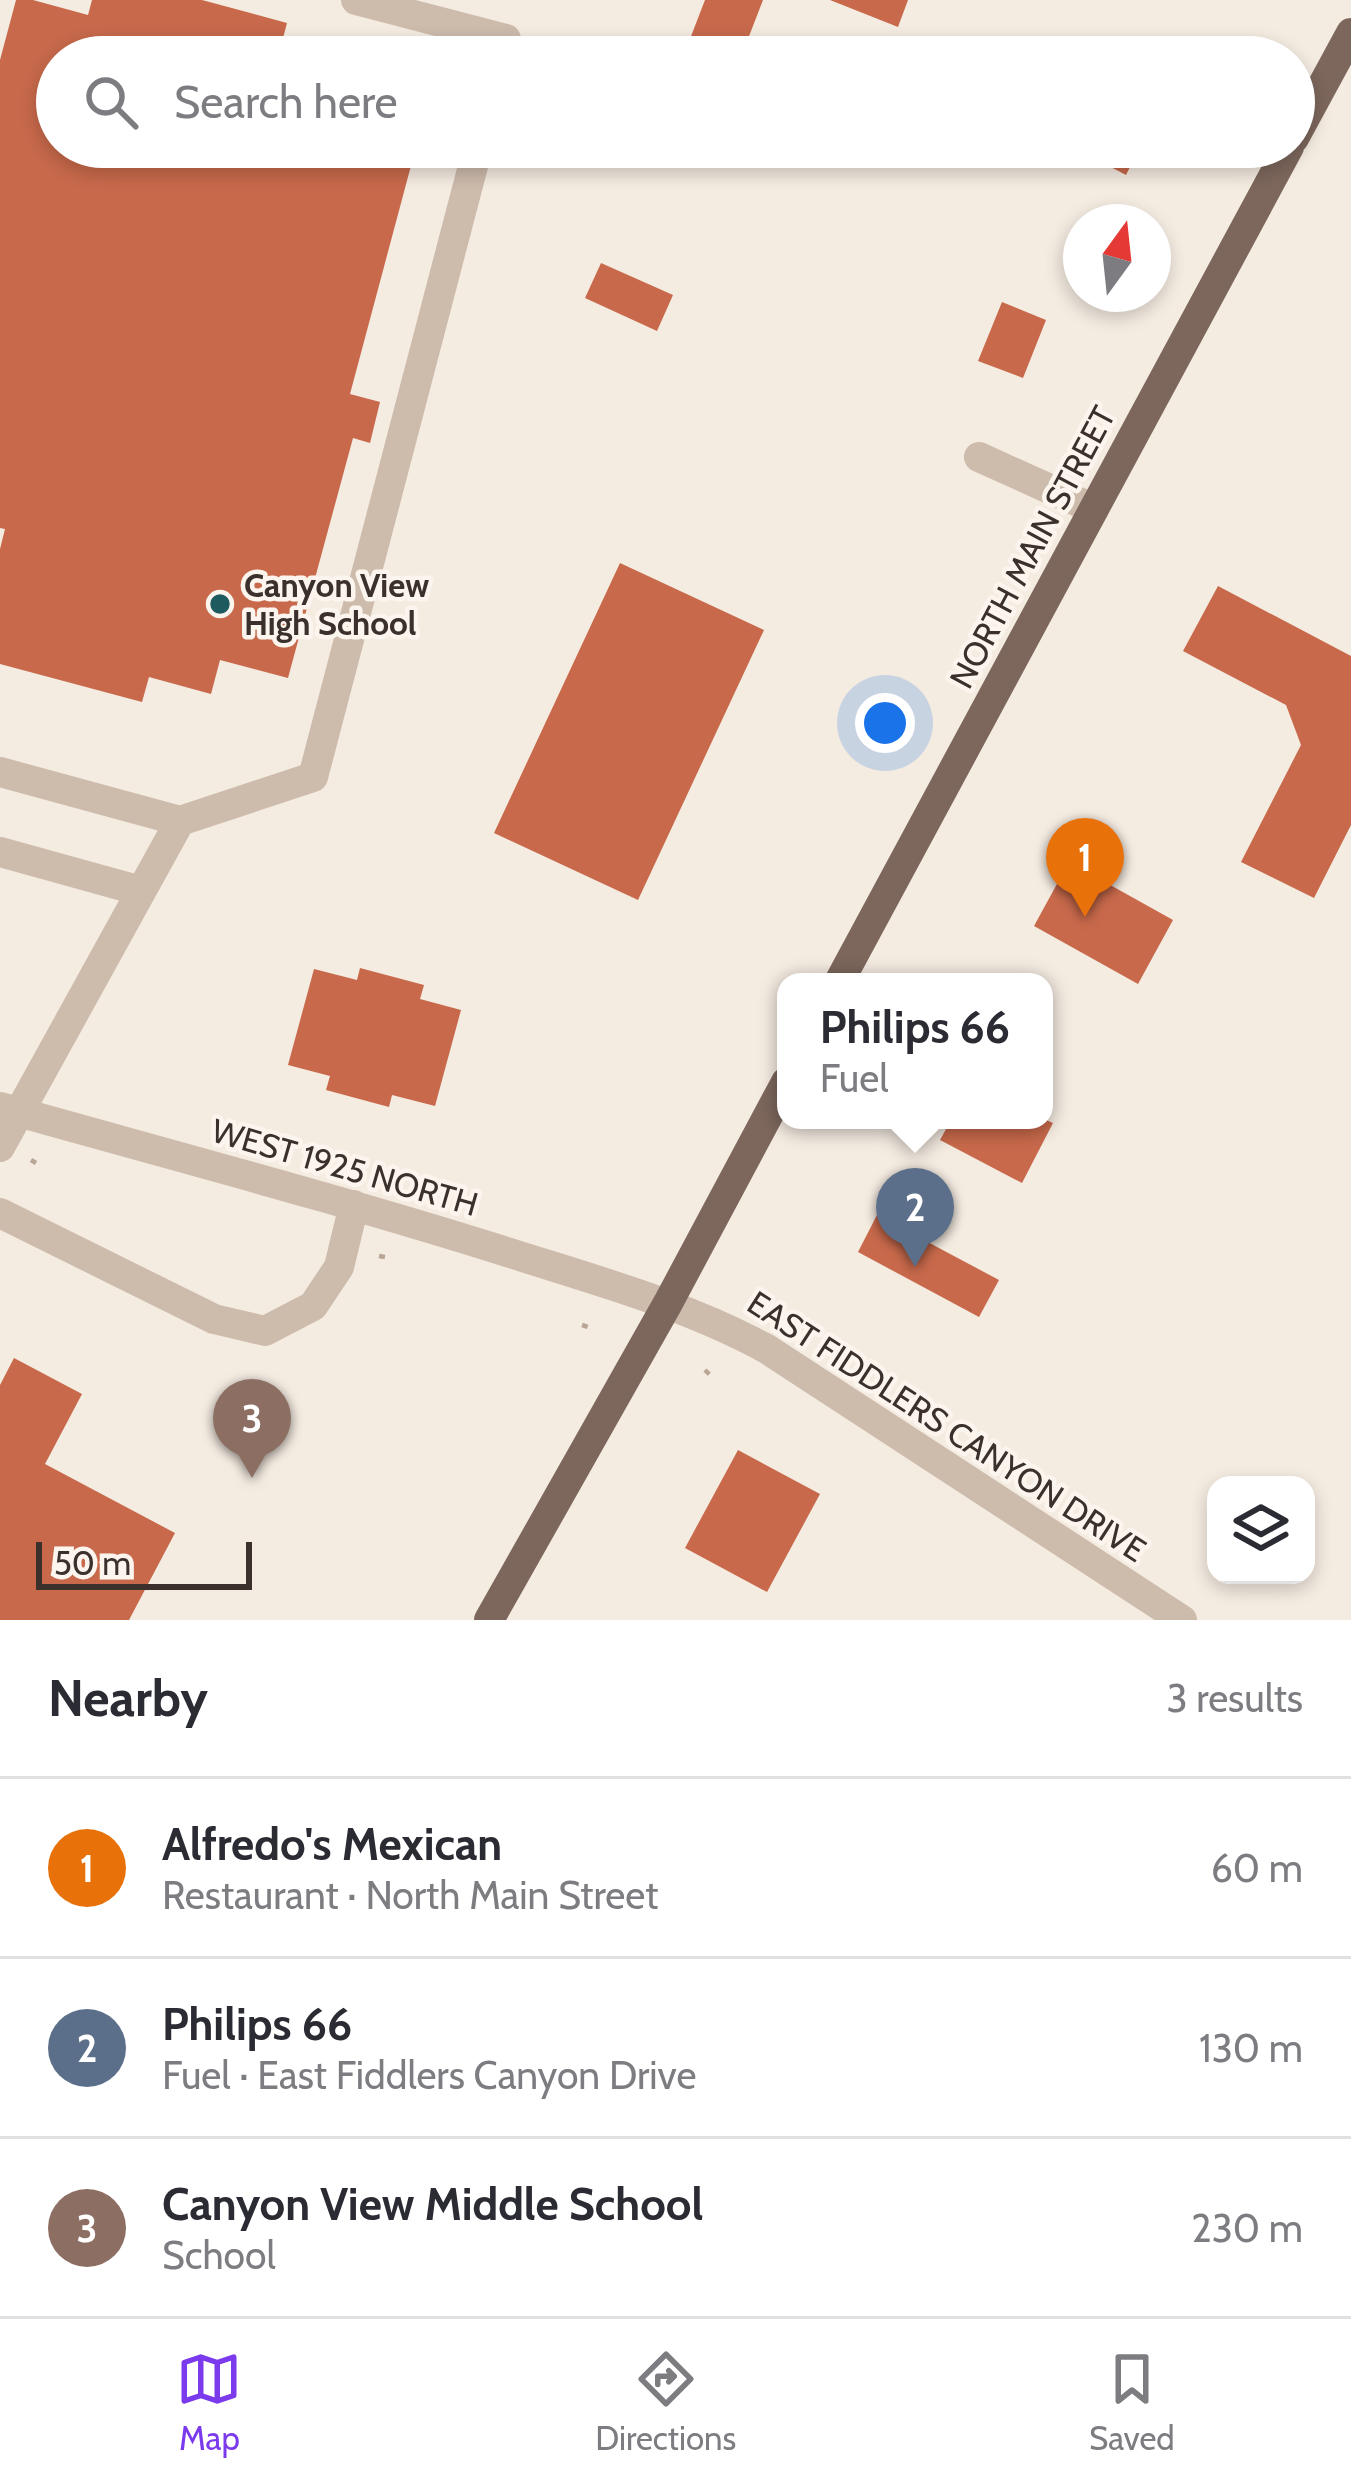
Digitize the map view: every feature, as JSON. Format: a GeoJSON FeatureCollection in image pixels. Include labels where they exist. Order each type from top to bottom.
{"type":"FeatureCollection","features":[{"type":"Feature","properties":{"kind":"main road"},"geometry":{"type":"LineString","coordinates":[[1315,99],[1351,32]]}},
{"type":"Feature","properties":{"kind":"main road","name":"NORTH MAIN STREET"},"geometry":{"type":"LineString","coordinates":[[844,973],[1278,168]]}},
{"type":"Feature","properties":{"kind":"main road"},"geometry":{"type":"LineString","coordinates":[[489,1620],[777,1099]]}},
{"type":"Feature","properties":{"kind":"street"},"geometry":{"type":"LineString","coordinates":[[356,0],[494,36]]}},
{"type":"Feature","properties":{"kind":"street"},"geometry":{"type":"LineString","coordinates":[[0,772],[180,821],[313,777],[472,168]]}},
{"type":"Feature","properties":{"kind":"street"},"geometry":{"type":"LineString","coordinates":[[979,458],[1094,509]]}},
{"type":"Feature","properties":{"kind":"street"},"geometry":{"type":"LineString","coordinates":[[0,1147],[9,1110],[180,821]]}},
{"type":"Feature","properties":{"kind":"street"},"geometry":{"type":"LineString","coordinates":[[0,852],[141,891]]}},
{"type":"Feature","properties":{"kind":"street","name":"WEST 1925 NORTH"},"geometry":{"type":"LineString","coordinates":[[9,1110],[354,1204],[668,1303]]}},
{"type":"Feature","properties":{"kind":"street"},"geometry":{"type":"LineString","coordinates":[[0,1213],[214,1319],[265,1331],[313,1306],[339,1267],[354,1204]]}},
{"type":"Feature","properties":{"kind":"street","name":"EAST FIDDLERS CANYON DRIVE"},"geometry":{"type":"LineString","coordinates":[[668,1303],[767,1348],[1182,1620]]}},
{"type":"Feature","properties":{"kind":"building","name":"Canyon View High School"},"geometry":{"type":"Polygon","coordinates":[[[16,0],[88,15],[92,0],[202,0],[287,23],[284,36],[36,36],[36,168],[410,168],[350,394],[380,402],[370,443],[353,438],[288,678],[220,660],[211,694],[149,677],[142,702],[0,664],[0,549],[5,529],[0,528],[0,60],[16,0]]]}},
{"type":"Feature","properties":{"kind":"building"},"geometry":{"type":"Polygon","coordinates":[[[705,0],[763,0],[749,36],[691,36],[705,0]]]}},
{"type":"Feature","properties":{"kind":"building"},"geometry":{"type":"Polygon","coordinates":[[[830,0],[908,0],[898,27],[830,0]]]}},
{"type":"Feature","properties":{"kind":"building"},"geometry":{"type":"Polygon","coordinates":[[[601,263],[673,295],[657,331],[585,298],[601,263]]]}},
{"type":"Feature","properties":{"kind":"building"},"geometry":{"type":"Polygon","coordinates":[[[1002,302],[1046,320],[1023,378],[978,361],[1002,302]]]}},
{"type":"Feature","properties":{"kind":"building"},"geometry":{"type":"Polygon","coordinates":[[[620,563],[764,630],[638,900],[494,833],[620,563]]]}},
{"type":"Feature","properties":{"kind":"building"},"geometry":{"type":"Polygon","coordinates":[[[1218,586],[1351,656],[1351,825],[1314,898],[1241,862],[1301,745],[1286,705],[1183,651],[1218,586]]]}},
{"type":"Feature","properties":{"kind":"building"},"geometry":{"type":"Polygon","coordinates":[[[1069,862],[1173,920],[1138,984],[1034,926],[1069,862]]]}},
{"type":"Feature","properties":{"kind":"building"},"geometry":{"type":"Polygon","coordinates":[[[360,968],[424,985],[420,999],[461,1010],[435,1106],[392,1095],[389,1107],[326,1090],[330,1076],[288,1065],[314,969],[357,980],[360,968]]]}},
{"type":"Feature","properties":{"kind":"building"},"geometry":{"type":"Polygon","coordinates":[[[946,1129],[1050,1129],[1022,1183],[940,1140],[946,1129]]]}},
{"type":"Feature","properties":{"kind":"building"},"geometry":{"type":"Polygon","coordinates":[[[877,1215],[999,1280],[979,1317],[858,1252],[877,1215]]]}},
{"type":"Feature","properties":{"kind":"building"},"geometry":{"type":"Polygon","coordinates":[[[14,1358],[82,1394],[45,1464],[175,1533],[129,1620],[0,1620],[0,1385],[14,1358]]]}},
{"type":"Feature","properties":{"kind":"building"},"geometry":{"type":"Polygon","coordinates":[[[738,1450],[820,1494],[767,1592],[685,1548],[738,1450]]]}},
{"type":"Feature","properties":{"kind":"place","name":"Canyon View High School"},"geometry":{"type":"Point","coordinates":[220,604]}},
{"type":"Feature","properties":{"kind":"place","name":"Alfredo's Mexican"},"geometry":{"type":"Point","coordinates":[1085,917]}},
{"type":"Feature","properties":{"kind":"place","name":"Philips 66"},"geometry":{"type":"Point","coordinates":[915,1267]}},
{"type":"Feature","properties":{"kind":"place","name":"Canyon View Middle School"},"geometry":{"type":"Point","coordinates":[252,1478]}}]}
